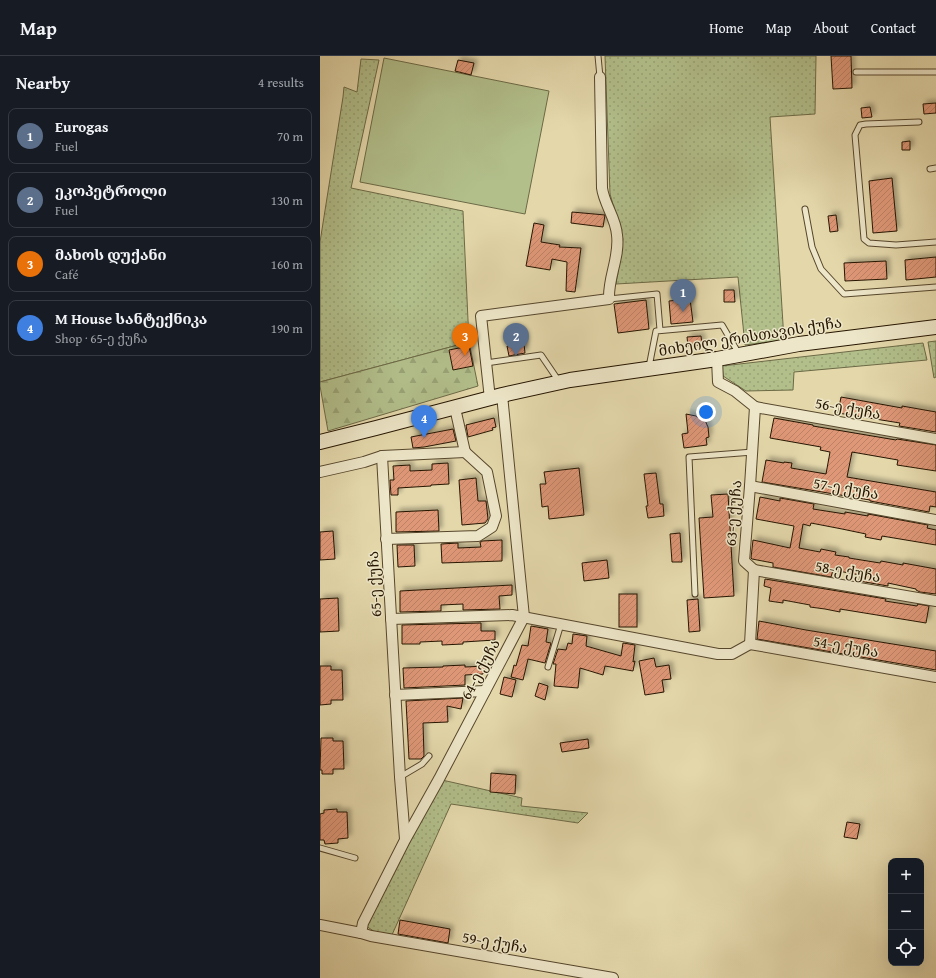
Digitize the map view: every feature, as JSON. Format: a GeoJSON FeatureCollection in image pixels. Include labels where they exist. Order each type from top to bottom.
{"type":"FeatureCollection","features":[{"type":"Feature","properties":{"kind":"main road","name":"მიხეილ ერისთავის ქუჩა"},"geometry":{"type":"LineString","coordinates":[[320,442],[496,397],[565,382],[717,359],[799,344],[936,328]]}},
{"type":"Feature","properties":{"kind":"street"},"geometry":{"type":"LineString","coordinates":[[524,617],[514,516],[496,397],[486,362],[481,316],[609,299],[608,289],[618,242],[615,225],[602,193],[600,77]]}},
{"type":"Feature","properties":{"kind":"street"},"geometry":{"type":"LineString","coordinates":[[717,359],[718,382],[735,391],[755,407]]}},
{"type":"Feature","properties":{"kind":"street","name":"56-ე ქუჩა"},"geometry":{"type":"LineString","coordinates":[[755,407],[936,439]]}},
{"type":"Feature","properties":{"kind":"street","name":"63-ე ქუჩა"},"geometry":{"type":"LineString","coordinates":[[754,570],[744,561],[753,452],[755,407]]}},
{"type":"Feature","properties":{"kind":"street"},"geometry":{"type":"LineString","coordinates":[[386,539],[478,536],[492,527],[496,516],[487,472],[465,452],[455,408]]}},
{"type":"Feature","properties":{"kind":"street"},"geometry":{"type":"LineString","coordinates":[[320,472],[364,462],[382,456],[465,452]]}},
{"type":"Feature","properties":{"kind":"street","name":"65-ე ქუჩა"},"geometry":{"type":"LineString","coordinates":[[382,456],[400,777],[405,840]]}},
{"type":"Feature","properties":{"kind":"street","name":"57-ე ქუჩა"},"geometry":{"type":"LineString","coordinates":[[750,486],[936,520]]}},
{"type":"Feature","properties":{"kind":"street"},"geometry":{"type":"LineString","coordinates":[[496,516],[514,516]]}},
{"type":"Feature","properties":{"kind":"street"},"geometry":{"type":"LineString","coordinates":[[391,619],[512,615],[718,654],[732,654],[750,644],[754,570]]}},
{"type":"Feature","properties":{"kind":"street","name":"58-ე ქუჩა"},"geometry":{"type":"LineString","coordinates":[[754,570],[936,601]]}},
{"type":"Feature","properties":{"kind":"street","name":"64-ე ქუჩა"},"geometry":{"type":"LineString","coordinates":[[361,933],[363,922],[405,840],[439,779],[524,617]]}},
{"type":"Feature","properties":{"kind":"street","name":"54-ე ქუჩა"},"geometry":{"type":"LineString","coordinates":[[750,644],[936,677]]}},
{"type":"Feature","properties":{"kind":"street"},"geometry":{"type":"LineString","coordinates":[[396,695],[485,691]]}},
{"type":"Feature","properties":{"kind":"street","name":"59-ე ქუჩა"},"geometry":{"type":"LineString","coordinates":[[320,925],[371,936],[613,978]]}},
{"type":"Feature","properties":{"kind":"lane"},"geometry":{"type":"LineString","coordinates":[[598,56],[600,77]]}},
{"type":"Feature","properties":{"kind":"lane"},"geometry":{"type":"LineString","coordinates":[[856,72],[936,72]]}},
{"type":"Feature","properties":{"kind":"lane"},"geometry":{"type":"LineString","coordinates":[[919,122],[860,125],[855,135],[864,239],[869,243],[896,244],[936,242]]}},
{"type":"Feature","properties":{"kind":"lane"},"geometry":{"type":"LineString","coordinates":[[930,169],[936,168]]}},
{"type":"Feature","properties":{"kind":"lane"},"geometry":{"type":"LineString","coordinates":[[805,209],[812,247],[821,269],[844,294],[936,286]]}},
{"type":"Feature","properties":{"kind":"lane"},"geometry":{"type":"LineString","coordinates":[[609,299],[657,294],[660,330]]}},
{"type":"Feature","properties":{"kind":"lane"},"geometry":{"type":"LineString","coordinates":[[649,369],[656,331],[660,330],[722,325],[739,355]]}},
{"type":"Feature","properties":{"kind":"lane"},"geometry":{"type":"LineString","coordinates":[[486,362],[541,355],[565,382]]}},
{"type":"Feature","properties":{"kind":"lane"},"geometry":{"type":"LineString","coordinates":[[695,594],[690,458],[753,452]]}},
{"type":"Feature","properties":{"kind":"lane"},"geometry":{"type":"LineString","coordinates":[[548,667],[561,624]]}},
{"type":"Feature","properties":{"kind":"lane"},"geometry":{"type":"LineString","coordinates":[[400,777],[422,764],[429,756]]}},
{"type":"Feature","properties":{"kind":"lane"},"geometry":{"type":"LineString","coordinates":[[320,848],[355,858]]}},
{"type":"Feature","properties":{"kind":"green space"},"geometry":{"type":"Polygon","coordinates":[[[605,56],[816,56],[815,114],[770,117],[784,340],[745,345],[738,277],[616,284],[623,239],[610,194],[605,56]]]}},
{"type":"Feature","properties":{"kind":"green space"},"geometry":{"type":"Polygon","coordinates":[[[384,58],[549,91],[525,214],[360,182],[384,58]]]}},
{"type":"Feature","properties":{"kind":"green space"},"geometry":{"type":"Polygon","coordinates":[[[361,59],[379,60],[351,188],[463,211],[469,342],[320,382],[320,242],[344,87],[357,92],[361,59]]]}},
{"type":"Feature","properties":{"kind":"green space"},"geometry":{"type":"Polygon","coordinates":[[[936,341],[936,377],[934,378],[928,342],[936,341]]]}},
{"type":"Feature","properties":{"kind":"green space"},"geometry":{"type":"Polygon","coordinates":[[[469,342],[478,386],[328,431],[320,382],[469,342]]]}},
{"type":"Feature","properties":{"kind":"green space"},"geometry":{"type":"Polygon","coordinates":[[[923,343],[927,360],[794,372],[793,390],[746,391],[723,376],[722,366],[923,343]]]}},
{"type":"Feature","properties":{"kind":"green space"},"geometry":{"type":"Polygon","coordinates":[[[442,780],[522,798],[521,806],[588,813],[578,823],[451,804],[391,937],[378,934],[366,926],[442,780]]]}},
{"type":"Feature","properties":{"kind":"building"},"geometry":{"type":"Polygon","coordinates":[[[831,56],[851,56],[852,88],[833,89],[831,56]]]}},
{"type":"Feature","properties":{"kind":"building"},"geometry":{"type":"Polygon","coordinates":[[[458,60],[474,63],[471,75],[455,71],[458,60]]]}},
{"type":"Feature","properties":{"kind":"building"},"geometry":{"type":"Polygon","coordinates":[[[936,103],[936,113],[924,114],[923,104],[936,103]]]}},
{"type":"Feature","properties":{"kind":"building"},"geometry":{"type":"Polygon","coordinates":[[[870,107],[872,117],[862,118],[861,108],[870,107]]]}},
{"type":"Feature","properties":{"kind":"building"},"geometry":{"type":"Polygon","coordinates":[[[910,141],[910,150],[902,150],[902,142],[910,141]]]}},
{"type":"Feature","properties":{"kind":"building"},"geometry":{"type":"Polygon","coordinates":[[[892,178],[897,231],[873,233],[869,181],[892,178]]]}},
{"type":"Feature","properties":{"kind":"building"},"geometry":{"type":"Polygon","coordinates":[[[572,212],[605,215],[603,227],[571,223],[572,212]]]}},
{"type":"Feature","properties":{"kind":"building"},"geometry":{"type":"Polygon","coordinates":[[[836,215],[838,231],[830,232],[828,216],[836,215]]]}},
{"type":"Feature","properties":{"kind":"building"},"geometry":{"type":"Polygon","coordinates":[[[534,223],[544,225],[541,242],[560,245],[559,247],[581,248],[575,292],[566,291],[567,262],[552,259],[550,270],[526,266],[534,223]]]}},
{"type":"Feature","properties":{"kind":"building"},"geometry":{"type":"Polygon","coordinates":[[[936,257],[936,277],[906,280],[905,260],[936,257]]]}},
{"type":"Feature","properties":{"kind":"building"},"geometry":{"type":"Polygon","coordinates":[[[886,261],[887,279],[845,281],[844,263],[886,261]]]}},
{"type":"Feature","properties":{"kind":"building"},"geometry":{"type":"Polygon","coordinates":[[[724,290],[734,290],[735,302],[724,302],[724,290]]]}},
{"type":"Feature","properties":{"kind":"building"},"geometry":{"type":"Polygon","coordinates":[[[690,299],[693,322],[671,324],[669,301],[690,299]]]}},
{"type":"Feature","properties":{"kind":"building"},"geometry":{"type":"Polygon","coordinates":[[[646,300],[649,329],[618,333],[614,304],[646,300]]]}},
{"type":"Feature","properties":{"kind":"building"},"geometry":{"type":"Polygon","coordinates":[[[701,336],[702,345],[688,346],[687,337],[701,336]]]}},
{"type":"Feature","properties":{"kind":"building"},"geometry":{"type":"Polygon","coordinates":[[[524,344],[525,353],[509,356],[507,346],[524,344]]]}},
{"type":"Feature","properties":{"kind":"building"},"geometry":{"type":"Polygon","coordinates":[[[469,346],[473,366],[453,370],[449,350],[469,346]]]}},
{"type":"Feature","properties":{"kind":"building"},"geometry":{"type":"Polygon","coordinates":[[[841,397],[902,408],[902,406],[936,412],[936,432],[899,426],[900,423],[838,413],[841,397]]]}},
{"type":"Feature","properties":{"kind":"building"},"geometry":{"type":"Polygon","coordinates":[[[686,414],[696,416],[701,419],[704,418],[708,427],[709,437],[706,438],[707,445],[684,448],[682,434],[688,433],[686,414]]]}},
{"type":"Feature","properties":{"kind":"building"},"geometry":{"type":"Polygon","coordinates":[[[494,418],[496,427],[492,428],[493,430],[468,437],[466,425],[494,418]]]}},
{"type":"Feature","properties":{"kind":"building"},"geometry":{"type":"Polygon","coordinates":[[[774,418],[896,440],[936,445],[936,471],[897,465],[898,460],[852,452],[847,477],[936,492],[936,507],[930,506],[929,512],[870,500],[762,482],[766,460],[792,463],[791,468],[826,474],[830,452],[820,450],[821,447],[770,438],[774,418]]]}},
{"type":"Feature","properties":{"kind":"building"},"geometry":{"type":"Polygon","coordinates":[[[453,429],[456,441],[413,448],[411,437],[453,429]]]}},
{"type":"Feature","properties":{"kind":"building"},"geometry":{"type":"Polygon","coordinates":[[[448,463],[449,484],[398,488],[398,495],[391,495],[390,480],[394,480],[393,466],[410,465],[410,471],[432,470],[432,464],[448,463]]]}},
{"type":"Feature","properties":{"kind":"building"},"geometry":{"type":"Polygon","coordinates":[[[579,468],[584,515],[549,519],[548,506],[542,507],[540,484],[546,484],[544,472],[579,468]]]}},
{"type":"Feature","properties":{"kind":"building"},"geometry":{"type":"Polygon","coordinates":[[[656,473],[660,504],[663,504],[664,516],[648,518],[644,474],[656,473]]]}},
{"type":"Feature","properties":{"kind":"building"},"geometry":{"type":"Polygon","coordinates":[[[476,478],[478,501],[486,501],[488,519],[485,523],[462,525],[459,480],[476,478]]]}},
{"type":"Feature","properties":{"kind":"building"},"geometry":{"type":"Polygon","coordinates":[[[728,494],[734,596],[704,598],[699,518],[713,517],[711,495],[728,494]]]}},
{"type":"Feature","properties":{"kind":"building"},"geometry":{"type":"Polygon","coordinates":[[[760,497],[780,501],[780,498],[814,504],[813,509],[845,514],[845,512],[868,516],[868,514],[928,525],[927,528],[936,530],[936,545],[882,536],[881,540],[865,537],[866,534],[842,529],[811,523],[810,526],[803,524],[799,548],[820,552],[821,549],[836,552],[835,555],[880,563],[881,561],[903,565],[903,563],[936,569],[936,594],[920,592],[916,589],[888,583],[888,586],[859,581],[860,575],[833,570],[831,577],[773,567],[773,563],[752,559],[753,540],[790,548],[794,526],[756,519],[760,497]]]}},
{"type":"Feature","properties":{"kind":"building"},"geometry":{"type":"Polygon","coordinates":[[[438,510],[439,531],[396,532],[396,512],[438,510]]]}},
{"type":"Feature","properties":{"kind":"building"},"geometry":{"type":"Polygon","coordinates":[[[333,531],[335,559],[320,560],[320,532],[333,531]]]}},
{"type":"Feature","properties":{"kind":"building"},"geometry":{"type":"Polygon","coordinates":[[[680,533],[682,562],[672,562],[670,534],[680,533]]]}},
{"type":"Feature","properties":{"kind":"building"},"geometry":{"type":"Polygon","coordinates":[[[502,540],[502,561],[442,563],[441,544],[458,543],[458,548],[481,547],[480,542],[482,541],[502,540]]]}},
{"type":"Feature","properties":{"kind":"building"},"geometry":{"type":"Polygon","coordinates":[[[397,545],[414,545],[415,566],[398,567],[397,545]]]}},
{"type":"Feature","properties":{"kind":"building"},"geometry":{"type":"Polygon","coordinates":[[[607,560],[609,578],[584,581],[582,563],[607,560]]]}},
{"type":"Feature","properties":{"kind":"building"},"geometry":{"type":"Polygon","coordinates":[[[765,579],[886,599],[885,601],[917,606],[918,604],[929,606],[926,623],[840,609],[840,612],[810,607],[810,605],[783,600],[783,603],[769,601],[771,588],[764,586],[765,579]]]}},
{"type":"Feature","properties":{"kind":"building"},"geometry":{"type":"Polygon","coordinates":[[[512,585],[512,595],[499,596],[500,609],[463,610],[463,604],[441,605],[441,611],[400,612],[400,591],[512,585]]]}},
{"type":"Feature","properties":{"kind":"building"},"geometry":{"type":"Polygon","coordinates":[[[619,594],[637,594],[637,627],[619,627],[619,594]]]}},
{"type":"Feature","properties":{"kind":"building"},"geometry":{"type":"Polygon","coordinates":[[[338,598],[339,631],[320,632],[320,599],[338,598]]]}},
{"type":"Feature","properties":{"kind":"building"},"geometry":{"type":"Polygon","coordinates":[[[698,599],[700,631],[689,632],[687,600],[698,599]]]}},
{"type":"Feature","properties":{"kind":"building"},"geometry":{"type":"Polygon","coordinates":[[[759,621],[936,651],[936,670],[757,639],[759,621]]]}},
{"type":"Feature","properties":{"kind":"building"},"geometry":{"type":"Polygon","coordinates":[[[481,623],[481,631],[495,631],[495,640],[442,645],[442,641],[420,642],[420,644],[402,644],[402,625],[481,623]]]}},
{"type":"Feature","properties":{"kind":"building"},"geometry":{"type":"Polygon","coordinates":[[[531,626],[548,629],[546,642],[551,643],[545,663],[528,659],[523,680],[511,677],[522,645],[528,646],[531,626]]]}},
{"type":"Feature","properties":{"kind":"building"},"geometry":{"type":"Polygon","coordinates":[[[573,634],[587,636],[586,646],[621,656],[623,643],[635,645],[633,662],[635,661],[633,671],[605,666],[603,675],[580,668],[578,688],[554,686],[556,664],[553,664],[558,649],[566,650],[568,643],[572,644],[573,634]]]}},
{"type":"Feature","properties":{"kind":"building"},"geometry":{"type":"Polygon","coordinates":[[[654,658],[656,667],[669,665],[671,679],[662,680],[664,692],[645,695],[639,661],[654,658]]]}},
{"type":"Feature","properties":{"kind":"building"},"geometry":{"type":"Polygon","coordinates":[[[465,665],[465,667],[486,666],[483,674],[465,675],[465,685],[404,688],[403,668],[465,665]]]}},
{"type":"Feature","properties":{"kind":"building"},"geometry":{"type":"Polygon","coordinates":[[[320,666],[331,666],[331,670],[342,670],[343,700],[331,700],[331,704],[320,705],[320,666]]]}},
{"type":"Feature","properties":{"kind":"building"},"geometry":{"type":"Polygon","coordinates":[[[504,677],[516,680],[512,697],[500,694],[504,677]]]}},
{"type":"Feature","properties":{"kind":"building"},"geometry":{"type":"Polygon","coordinates":[[[539,683],[548,686],[545,700],[535,696],[539,683]]]}},
{"type":"Feature","properties":{"kind":"building"},"geometry":{"type":"Polygon","coordinates":[[[463,698],[461,709],[447,706],[448,722],[423,723],[424,756],[421,759],[409,759],[406,701],[463,698]]]}},
{"type":"Feature","properties":{"kind":"building"},"geometry":{"type":"Polygon","coordinates":[[[321,738],[333,738],[333,741],[343,741],[344,769],[333,769],[333,774],[322,774],[322,770],[320,770],[321,738]]]}},
{"type":"Feature","properties":{"kind":"building"},"geometry":{"type":"Polygon","coordinates":[[[588,739],[589,748],[562,752],[560,743],[588,739]]]}},
{"type":"Feature","properties":{"kind":"building"},"geometry":{"type":"Polygon","coordinates":[[[491,773],[516,775],[515,794],[490,792],[491,773]]]}},
{"type":"Feature","properties":{"kind":"building"},"geometry":{"type":"Polygon","coordinates":[[[337,809],[337,812],[347,812],[348,838],[338,839],[338,843],[325,844],[324,840],[320,840],[320,814],[324,813],[324,810],[337,809]]]}},
{"type":"Feature","properties":{"kind":"building"},"geometry":{"type":"Polygon","coordinates":[[[847,822],[860,824],[857,839],[844,837],[847,822]]]}},
{"type":"Feature","properties":{"kind":"building"},"geometry":{"type":"Polygon","coordinates":[[[400,920],[450,929],[448,943],[398,934],[400,920]]]}},
{"type":"Feature","properties":{"kind":"place","name":"Eurogas"},"geometry":{"type":"Point","coordinates":[683,312]}},
{"type":"Feature","properties":{"kind":"place","name":"მახოს დუქანი"},"geometry":{"type":"Point","coordinates":[465,356]}},
{"type":"Feature","properties":{"kind":"place","name":"ეკოპეტროლი"},"geometry":{"type":"Point","coordinates":[516,356]}},
{"type":"Feature","properties":{"kind":"place","name":"M House სანტექნიკა"},"geometry":{"type":"Point","coordinates":[424,438]}}]}
